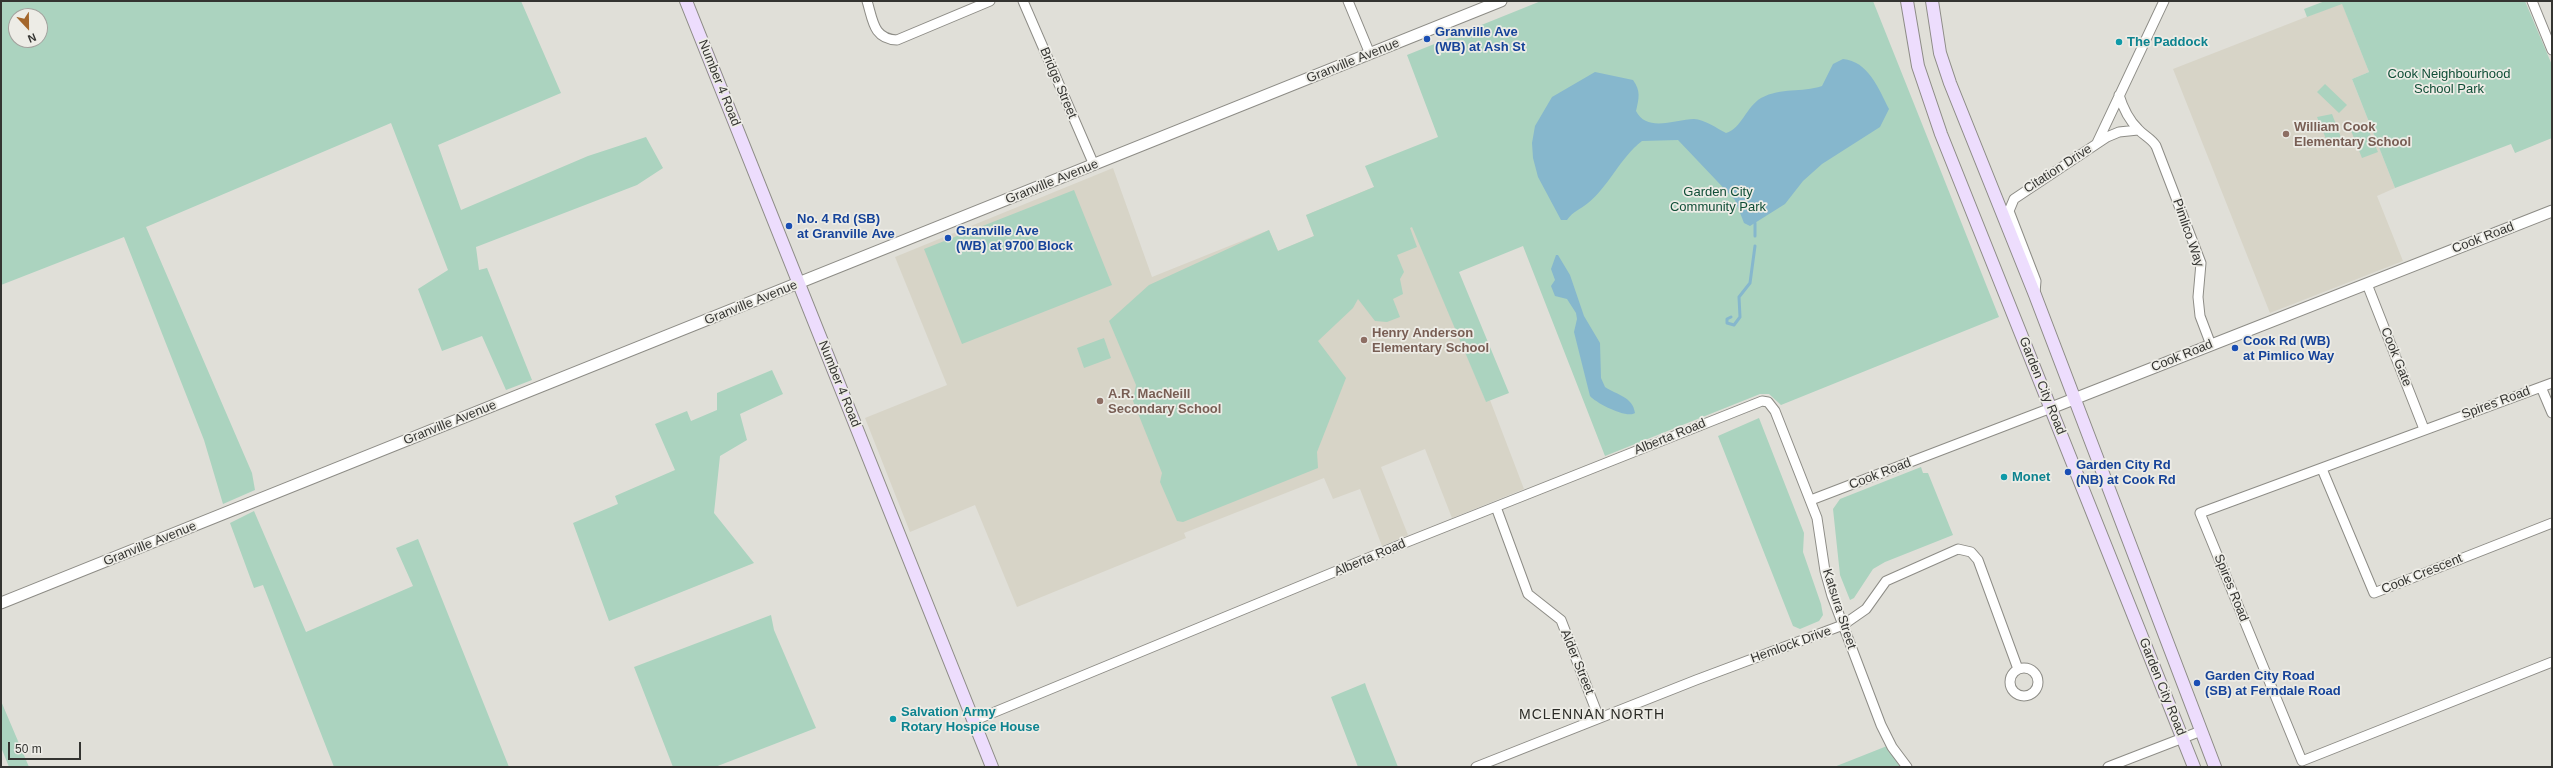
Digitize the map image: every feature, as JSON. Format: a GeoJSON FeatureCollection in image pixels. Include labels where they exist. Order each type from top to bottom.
{"type":"FeatureCollection","features":[{"type":"Feature","properties":{"kind":"main road","name":"Number 4 Road"},"geometry":{"type":"LineString","coordinates":[[686,1],[992,767]]}},
{"type":"Feature","properties":{"kind":"main road","name":"Garden City Road"},"geometry":{"type":"LineString","coordinates":[[1906,1],[1912,41],[1926,92],[2194,767]]}},
{"type":"Feature","properties":{"kind":"main road","name":"Garden City Road"},"geometry":{"type":"LineString","coordinates":[[1932,1],[1940,53],[1950,83],[2035,295],[2073,399],[2215,767]]}},
{"type":"Feature","properties":{"kind":"street"},"geometry":{"type":"LineString","coordinates":[[867,1],[878,34],[886,40],[897,40],[990,1]]}},
{"type":"Feature","properties":{"kind":"street","name":"Bridge Street"},"geometry":{"type":"LineString","coordinates":[[1023,1],[1094,166]]}},
{"type":"Feature","properties":{"kind":"street"},"geometry":{"type":"LineString","coordinates":[[1348,1],[1370,54]]}},
{"type":"Feature","properties":{"kind":"street","name":"Granville Avenue"},"geometry":{"type":"LineString","coordinates":[[1,603],[1094,166],[1501,1]]}},
{"type":"Feature","properties":{"kind":"street","name":"Citation Drive"},"geometry":{"type":"LineString","coordinates":[[2035,295],[2036,281],[2009,211],[2011,204],[2025,190],[2097,143],[2164,1]]}},
{"type":"Feature","properties":{"kind":"street"},"geometry":{"type":"LineString","coordinates":[[2532,1],[2552,50]]}},
{"type":"Feature","properties":{"kind":"street","name":"Pimlico Way"},"geometry":{"type":"LineString","coordinates":[[2119,95],[2125,112],[2138,130],[2147,135],[2156,146],[2201,263],[2198,297],[2200,316],[2211,345]]}},
{"type":"Feature","properties":{"kind":"street"},"geometry":{"type":"LineString","coordinates":[[2097,143],[2119,132],[2138,130]]}},
{"type":"Feature","properties":{"kind":"street","name":"Cook Road"},"geometry":{"type":"LineString","coordinates":[[1811,500],[2552,212]]}},
{"type":"Feature","properties":{"kind":"street","name":"Cook Gate"},"geometry":{"type":"LineString","coordinates":[[2367,284],[2424,429]]}},
{"type":"Feature","properties":{"kind":"street","name":"Spires Road"},"geometry":{"type":"LineString","coordinates":[[2552,383],[2200,513],[2302,761],[2552,662]]}},
{"type":"Feature","properties":{"kind":"street"},"geometry":{"type":"LineString","coordinates":[[2541,387],[2552,413]]}},
{"type":"Feature","properties":{"kind":"street","name":"Alberta Road"},"geometry":{"type":"LineString","coordinates":[[973,721],[1756,402],[1768,402]]}},
{"type":"Feature","properties":{"kind":"street","name":"Katsura Street"},"geometry":{"type":"LineString","coordinates":[[1768,402],[1775,410],[1811,500],[1820,532],[1825,571],[1843,625],[1881,725],[1892,747],[1907,767]]}},
{"type":"Feature","properties":{"kind":"street","name":"Cook Crescent"},"geometry":{"type":"LineString","coordinates":[[2322,469],[2374,594],[2552,523]]}},
{"type":"Feature","properties":{"kind":"street","name":"Alder Street"},"geometry":{"type":"LineString","coordinates":[[1496,507],[1528,594],[1561,620],[1599,718]]}},
{"type":"Feature","properties":{"kind":"street","name":"Hemlock Drive"},"geometry":{"type":"LineString","coordinates":[[1476,767],[1599,718],[1843,625],[1866,609],[1886,581],[1958,549],[1971,552],[1978,560],[2018,669]]}},
{"type":"Feature","properties":{"kind":"street"},"geometry":{"type":"LineString","coordinates":[[2108,767],[2201,731]]}},
{"type":"Feature","properties":{"kind":"shaded area","name":"William Cook Elementary School"},"geometry":{"type":"Polygon","coordinates":[[[2342,3],[2369,72],[2352,79],[2395,188],[2377,196],[2403,261],[2270,313],[2173,69],[2342,3]]]}},
{"type":"Feature","properties":{"kind":"shaded area","name":"A.R. MacNeill Secondary School"},"geometry":{"type":"Polygon","coordinates":[[[1113,168],[1152,277],[1269,230],[1278,251],[1314,236],[1306,215],[1393,179],[1486,401],[1490,400],[1524,489],[1452,518],[1425,449],[1381,467],[1408,535],[1382,546],[1360,489],[1333,499],[1324,478],[1184,533],[1186,538],[1017,607],[975,505],[910,532],[865,418],[947,385],[895,257],[1113,168]]]}},
{"type":"Feature","properties":{"kind":"green space"},"geometry":{"type":"Polygon","coordinates":[[[1,1],[521,1],[561,93],[438,145],[461,210],[588,156],[646,137],[663,168],[637,185],[476,247],[479,270],[487,268],[532,380],[506,390],[482,336],[442,351],[418,289],[448,270],[391,123],[146,227],[252,473],[255,490],[223,504],[204,440],[124,237],[1,285],[1,1]]]}},
{"type":"Feature","properties":{"kind":"green space","name":"Garden City Community Park"},"geometry":{"type":"Polygon","coordinates":[[[1541,1],[1873,1],[1999,317],[1781,405],[1769,394],[1760,394],[1605,456],[1523,246],[1459,272],[1509,393],[1486,402],[1412,227],[1410,228],[1417,247],[1397,255],[1404,272],[1400,279],[1403,294],[1393,299],[1400,317],[1387,322],[1375,321],[1358,299],[1353,308],[1318,341],[1346,378],[1317,452],[1318,468],[1183,522],[1177,521],[1160,482],[1162,473],[1133,401],[1136,385],[1109,321],[1149,285],[1269,230],[1278,251],[1314,236],[1306,215],[1374,187],[1365,166],[1438,137],[1407,55],[1541,1]]]}},
{"type":"Feature","properties":{"kind":"green space","name":"Cook Neighbourhood School Park"},"geometry":{"type":"Polygon","coordinates":[[[2325,1],[2525,1],[2552,65],[2552,138],[2515,153],[2511,144],[2395,188],[2352,79],[2369,72],[2342,4],[2307,17],[2304,9],[2325,1]]]}},
{"type":"Feature","properties":{"kind":"green space"},"geometry":{"type":"Polygon","coordinates":[[[2325,84],[2347,105],[2339,113],[2317,92],[2325,84]]]}},
{"type":"Feature","properties":{"kind":"green space"},"geometry":{"type":"Polygon","coordinates":[[[2332,114],[2342,140],[2329,146],[2317,117],[2332,114]]]}},
{"type":"Feature","properties":{"kind":"green space"},"geometry":{"type":"Polygon","coordinates":[[[2365,122],[2378,152],[2362,158],[2350,128],[2365,122]]]}},
{"type":"Feature","properties":{"kind":"green space"},"geometry":{"type":"Polygon","coordinates":[[[1074,190],[1112,285],[962,344],[924,249],[1074,190]]]}},
{"type":"Feature","properties":{"kind":"green space"},"geometry":{"type":"Polygon","coordinates":[[[1104,338],[1111,358],[1084,368],[1077,348],[1104,338]]]}},
{"type":"Feature","properties":{"kind":"green space"},"geometry":{"type":"Polygon","coordinates":[[[772,370],[783,394],[740,414],[747,440],[720,456],[714,513],[754,563],[609,621],[573,523],[618,504],[615,496],[675,470],[655,424],[687,411],[691,421],[717,410],[717,393],[772,370]]]}},
{"type":"Feature","properties":{"kind":"green space"},"geometry":{"type":"Polygon","coordinates":[[[1759,418],[1804,533],[1803,552],[1821,604],[1823,615],[1819,621],[1800,629],[1793,626],[1718,436],[1759,418]]]}},
{"type":"Feature","properties":{"kind":"green space"},"geometry":{"type":"Polygon","coordinates":[[[1921,467],[1923,473],[1928,473],[1953,535],[1885,562],[1873,569],[1854,598],[1850,600],[1840,575],[1833,509],[1840,499],[1921,467]]]}},
{"type":"Feature","properties":{"kind":"green space"},"geometry":{"type":"Polygon","coordinates":[[[254,511],[306,632],[413,586],[396,548],[418,539],[509,767],[334,767],[263,585],[254,588],[230,523],[254,511]]]}},
{"type":"Feature","properties":{"kind":"green space"},"geometry":{"type":"Polygon","coordinates":[[[771,615],[774,630],[816,728],[715,767],[673,767],[634,667],[771,615]]]}},
{"type":"Feature","properties":{"kind":"green space"},"geometry":{"type":"Polygon","coordinates":[[[1365,683],[1398,767],[1358,767],[1331,697],[1365,683]]]}},
{"type":"Feature","properties":{"kind":"green space"},"geometry":{"type":"Polygon","coordinates":[[[1,701],[29,767],[9,767],[1,747],[1,701]]]}},
{"type":"Feature","properties":{"kind":"green space"},"geometry":{"type":"Polygon","coordinates":[[[1887,746],[1900,767],[1834,767],[1887,746]]]}},
{"type":"Feature","properties":{"kind":"water"},"geometry":{"type":"Polygon","coordinates":[[[1843,59],[1852,61],[1866,70],[1877,85],[1889,109],[1880,127],[1822,164],[1803,181],[1785,204],[1750,226],[1744,223],[1735,200],[1678,140],[1642,141],[1627,155],[1602,189],[1567,220],[1561,220],[1538,177],[1533,158],[1532,143],[1535,126],[1552,97],[1595,72],[1633,80],[1636,84],[1639,95],[1636,111],[1641,118],[1647,122],[1662,123],[1698,119],[1726,133],[1736,127],[1751,107],[1761,98],[1776,92],[1822,86],[1833,64],[1843,59]]]}},
{"type":"Feature","properties":{"kind":"water"},"geometry":{"type":"Polygon","coordinates":[[[1556,255],[1558,255],[1570,275],[1584,316],[1600,343],[1601,378],[1605,387],[1628,400],[1634,408],[1635,413],[1625,414],[1619,412],[1605,406],[1590,396],[1574,332],[1577,319],[1576,313],[1567,299],[1555,296],[1551,286],[1555,280],[1551,269],[1556,255]]]}},
{"type":"Feature","properties":{"kind":"waterway"},"geometry":{"type":"LineString","coordinates":[[1755,223],[1755,236]]}},
{"type":"Feature","properties":{"kind":"waterway"},"geometry":{"type":"LineString","coordinates":[[1731,317],[1727,319],[1727,323],[1734,325],[1740,317],[1739,297],[1750,283],[1755,246]]}},
{"type":"Feature","properties":{"kind":"place","name":"Granville Ave (WB) at Ash St"},"geometry":{"type":"Point","coordinates":[1427,39]}},
{"type":"Feature","properties":{"kind":"place","name":"The Paddock"},"geometry":{"type":"Point","coordinates":[2119,42]}},
{"type":"Feature","properties":{"kind":"place","name":"William Cook Elementary School"},"geometry":{"type":"Point","coordinates":[2286,134]}},
{"type":"Feature","properties":{"kind":"place","name":"No. 4 Rd (SB) at Granville Ave"},"geometry":{"type":"Point","coordinates":[789,226]}},
{"type":"Feature","properties":{"kind":"place","name":"Granville Ave (WB) at 9700 Block"},"geometry":{"type":"Point","coordinates":[948,238]}},
{"type":"Feature","properties":{"kind":"place","name":"Henry Anderson Elementary School"},"geometry":{"type":"Point","coordinates":[1364,340]}},
{"type":"Feature","properties":{"kind":"place","name":"Cook Rd (WB) at Pimlico Way"},"geometry":{"type":"Point","coordinates":[2235,348]}},
{"type":"Feature","properties":{"kind":"place","name":"A.R. MacNeill Secondary School"},"geometry":{"type":"Point","coordinates":[1100,401]}},
{"type":"Feature","properties":{"kind":"place","name":"Garden City Rd (NB) at Cook Rd"},"geometry":{"type":"Point","coordinates":[2068,472]}},
{"type":"Feature","properties":{"kind":"place","name":"Monet"},"geometry":{"type":"Point","coordinates":[2004,477]}},
{"type":"Feature","properties":{"kind":"place","name":"Garden City Road (SB) at Ferndale Road"},"geometry":{"type":"Point","coordinates":[2197,683]}},
{"type":"Feature","properties":{"kind":"place","name":"Salvation Army Rotary Hospice House"},"geometry":{"type":"Point","coordinates":[893,719]}},
{"type":"Feature","properties":{"kind":"district","name":"MCLENNAN NORTH"},"geometry":{"type":"Point","coordinates":[1592,715]}}]}
